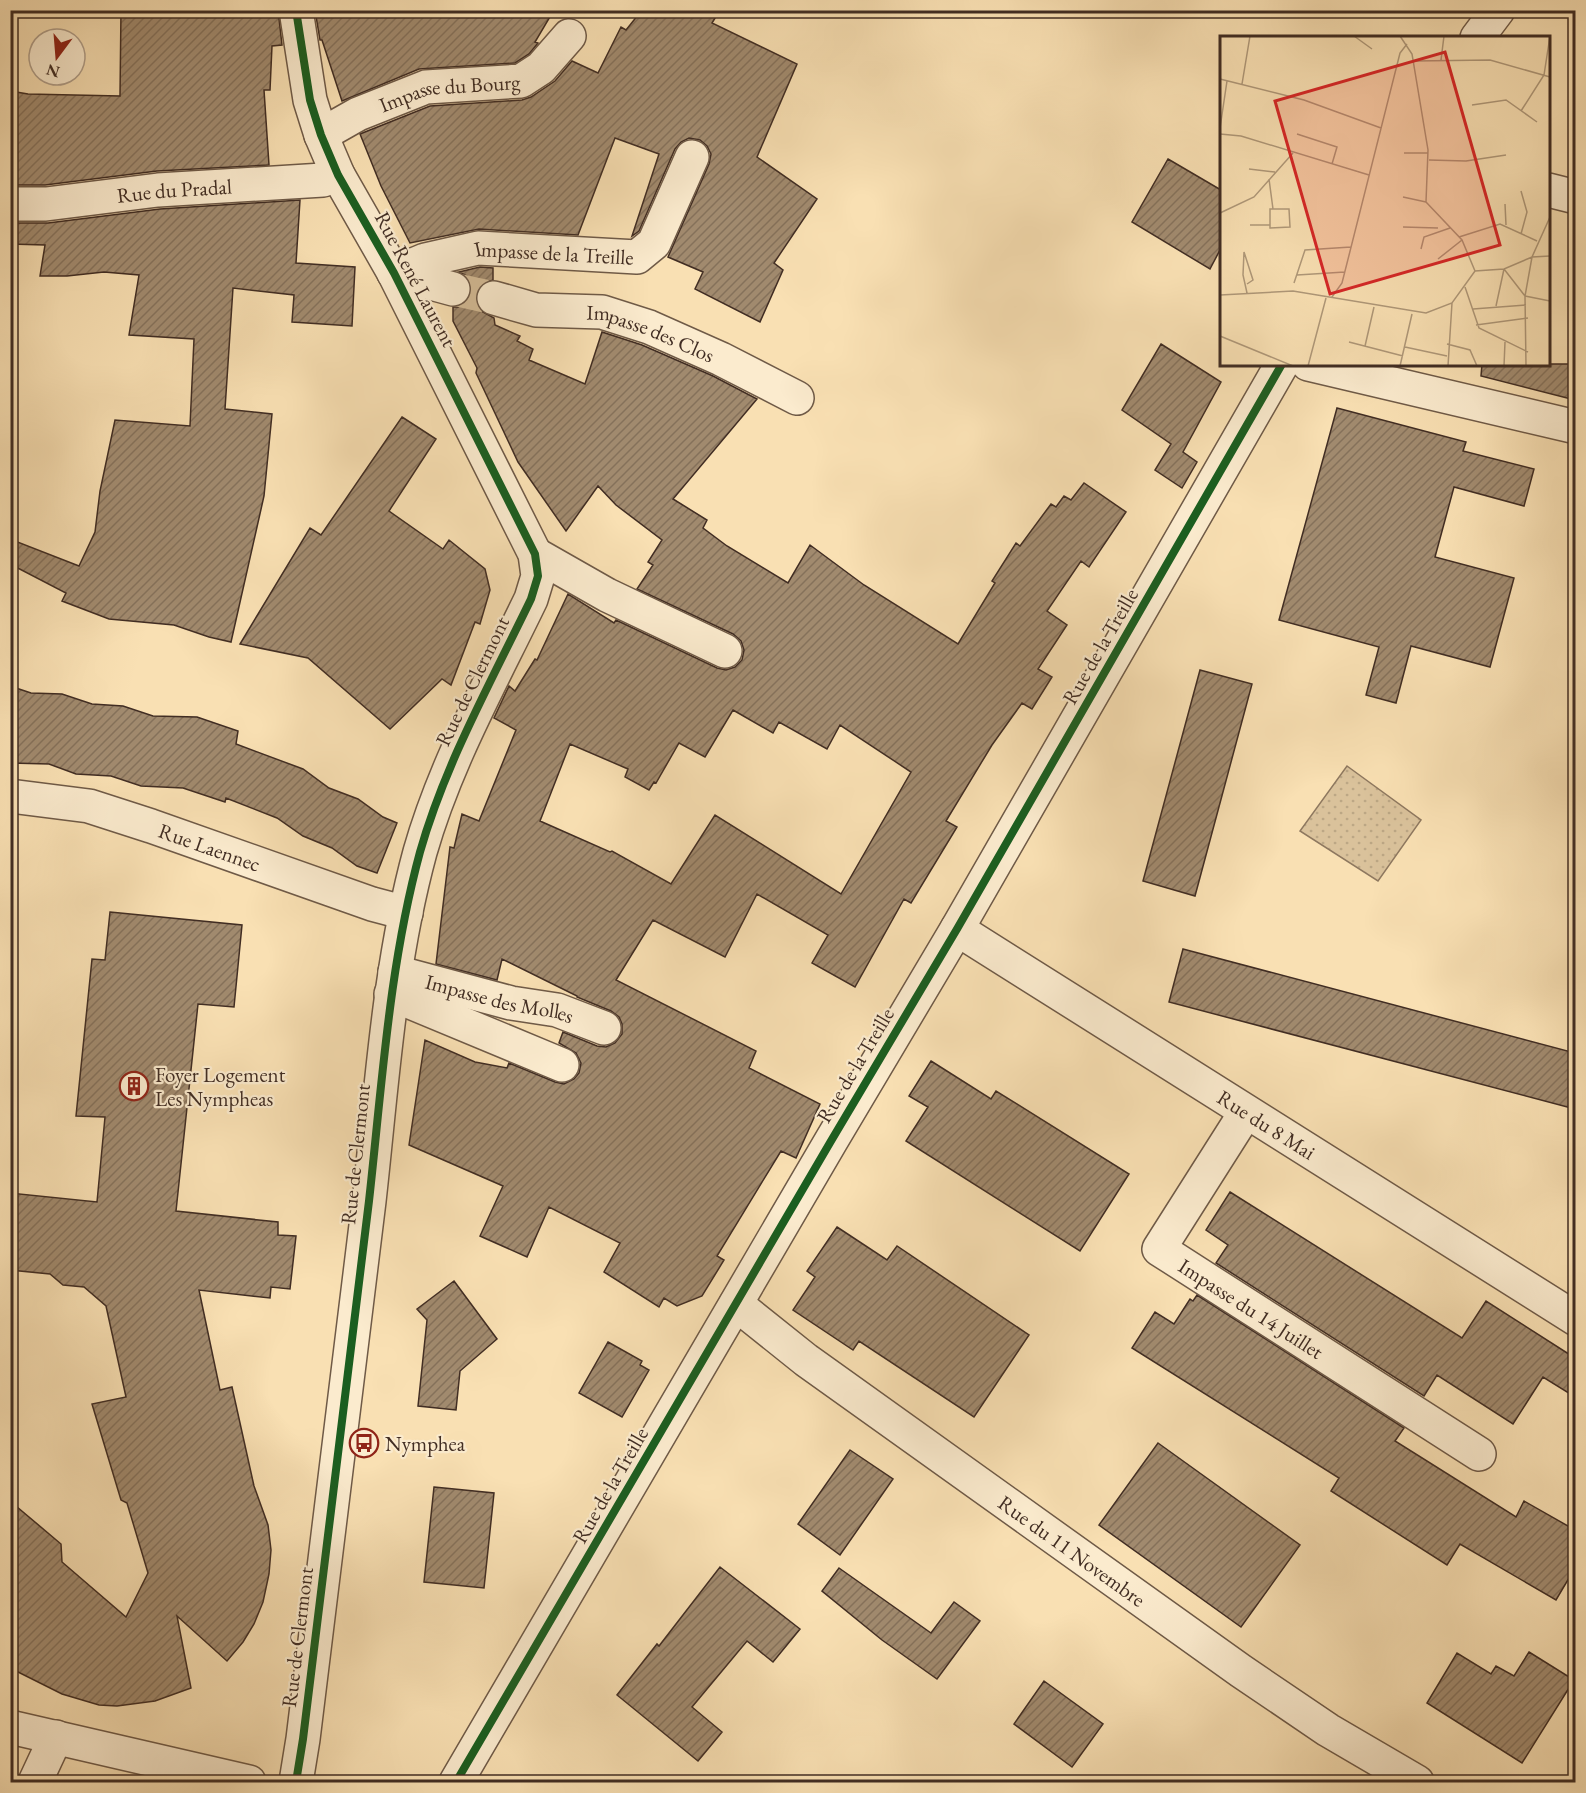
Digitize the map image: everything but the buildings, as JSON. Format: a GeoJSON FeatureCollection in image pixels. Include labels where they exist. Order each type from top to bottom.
{"type":"FeatureCollection","features":[{"type":"Feature","properties":{"kind":"street","name":"Rue René Laurent"},"geometry":{"type":"LineString","coordinates":[[296,10],[310,100],[321,135],[338,175],[394,273],[536,554]]}},
{"type":"Feature","properties":{"kind":"street"},"geometry":{"type":"LineString","coordinates":[[1478,36],[1498,10]]}},
{"type":"Feature","properties":{"kind":"street","name":"Impasse du Bourg"},"geometry":{"type":"LineString","coordinates":[[321,135],[358,114],[426,87],[521,81],[541,68],[569,36]]}},
{"type":"Feature","properties":{"kind":"street","name":"Impasse de la Treille"},"geometry":{"type":"LineString","coordinates":[[394,273],[425,260],[478,248],[637,257],[654,243],[692,157]]}},
{"type":"Feature","properties":{"kind":"street","name":"Rue du Pradal"},"geometry":{"type":"LineString","coordinates":[[10,204],[46,204],[158,190],[323,180],[338,175]]}},
{"type":"Feature","properties":{"kind":"street"},"geometry":{"type":"LineString","coordinates":[[1550,191],[1575,197]]}},
{"type":"Feature","properties":{"kind":"street"},"geometry":{"type":"LineString","coordinates":[[394,273],[453,289]]}},
{"type":"Feature","properties":{"kind":"street","name":"Impasse des Clos"},"geometry":{"type":"LineString","coordinates":[[494,298],[536,310],[602,312],[649,327],[721,359],[797,398]]}},
{"type":"Feature","properties":{"kind":"street","name":"Rue de la Treille"},"geometry":{"type":"LineString","coordinates":[[456,1782],[957,929],[1281,366]]}},
{"type":"Feature","properties":{"kind":"street"},"geometry":{"type":"LineString","coordinates":[[1316,366],[1575,427]]}},
{"type":"Feature","properties":{"kind":"street"},"geometry":{"type":"LineString","coordinates":[[536,554],[607,595],[725,651]]}},
{"type":"Feature","properties":{"kind":"street","name":"Rue de Clermont"},"geometry":{"type":"LineString","coordinates":[[296,1782],[305,1727],[354,1327],[393,983],[406,913],[420,854],[439,793],[531,599],[538,576],[536,554]]}},
{"type":"Feature","properties":{"kind":"street","name":"Rue Laennec"},"geometry":{"type":"LineString","coordinates":[[10,796],[89,806],[372,904],[406,913]]}},
{"type":"Feature","properties":{"kind":"street","name":"Rue du 8 Mai"},"geometry":{"type":"LineString","coordinates":[[957,929],[1246,1112],[1568,1305]]}},
{"type":"Feature","properties":{"kind":"street"},"geometry":{"type":"LineString","coordinates":[[393,983],[562,1065]]}},
{"type":"Feature","properties":{"kind":"street","name":"Impasse des Molles"},"geometry":{"type":"LineString","coordinates":[[393,983],[557,1010],[604,1028]]}},
{"type":"Feature","properties":{"kind":"street","name":"Impasse du 14 Juillet"},"geometry":{"type":"LineString","coordinates":[[1246,1112],[1159,1249],[1479,1454]]}},
{"type":"Feature","properties":{"kind":"street","name":"Rue du 11 Novembre"},"geometry":{"type":"LineString","coordinates":[[736,1304],[806,1360],[1241,1671],[1328,1730],[1417,1782]]}},
{"type":"Feature","properties":{"kind":"street"},"geometry":{"type":"LineString","coordinates":[[10,1727],[249,1782]]}},
{"type":"Feature","properties":{"kind":"street"},"geometry":{"type":"LineString","coordinates":[[35,1782],[56,1737]]}},
{"type":"Feature","properties":{"kind":"shaded area"},"geometry":{"type":"Polygon","coordinates":[[[1347,766],[1421,820],[1378,881],[1300,831],[1347,766]]]}},
{"type":"Feature","properties":{"kind":"tunnel"},"geometry":{"type":"LineString","coordinates":[[453,289],[494,298]]}},
{"type":"Feature","properties":{"kind":"cycle path"},"geometry":{"type":"LineString","coordinates":[[296,10],[310,100],[321,135],[338,175],[394,273],[535,554],[538,576],[531,599],[442,787],[430,819],[409,895],[388,1026],[353,1336],[296,1782]]}},
{"type":"Feature","properties":{"kind":"cycle path"},"geometry":{"type":"LineString","coordinates":[[456,1782],[957,929],[1281,366]]}},
{"type":"Feature","properties":{"kind":"place","name":"Foyer Logement Les Nympheas"},"geometry":{"type":"Point","coordinates":[134,1086]}},
{"type":"Feature","properties":{"kind":"place","name":"Nymphea"},"geometry":{"type":"Point","coordinates":[364,1443]}}]}
